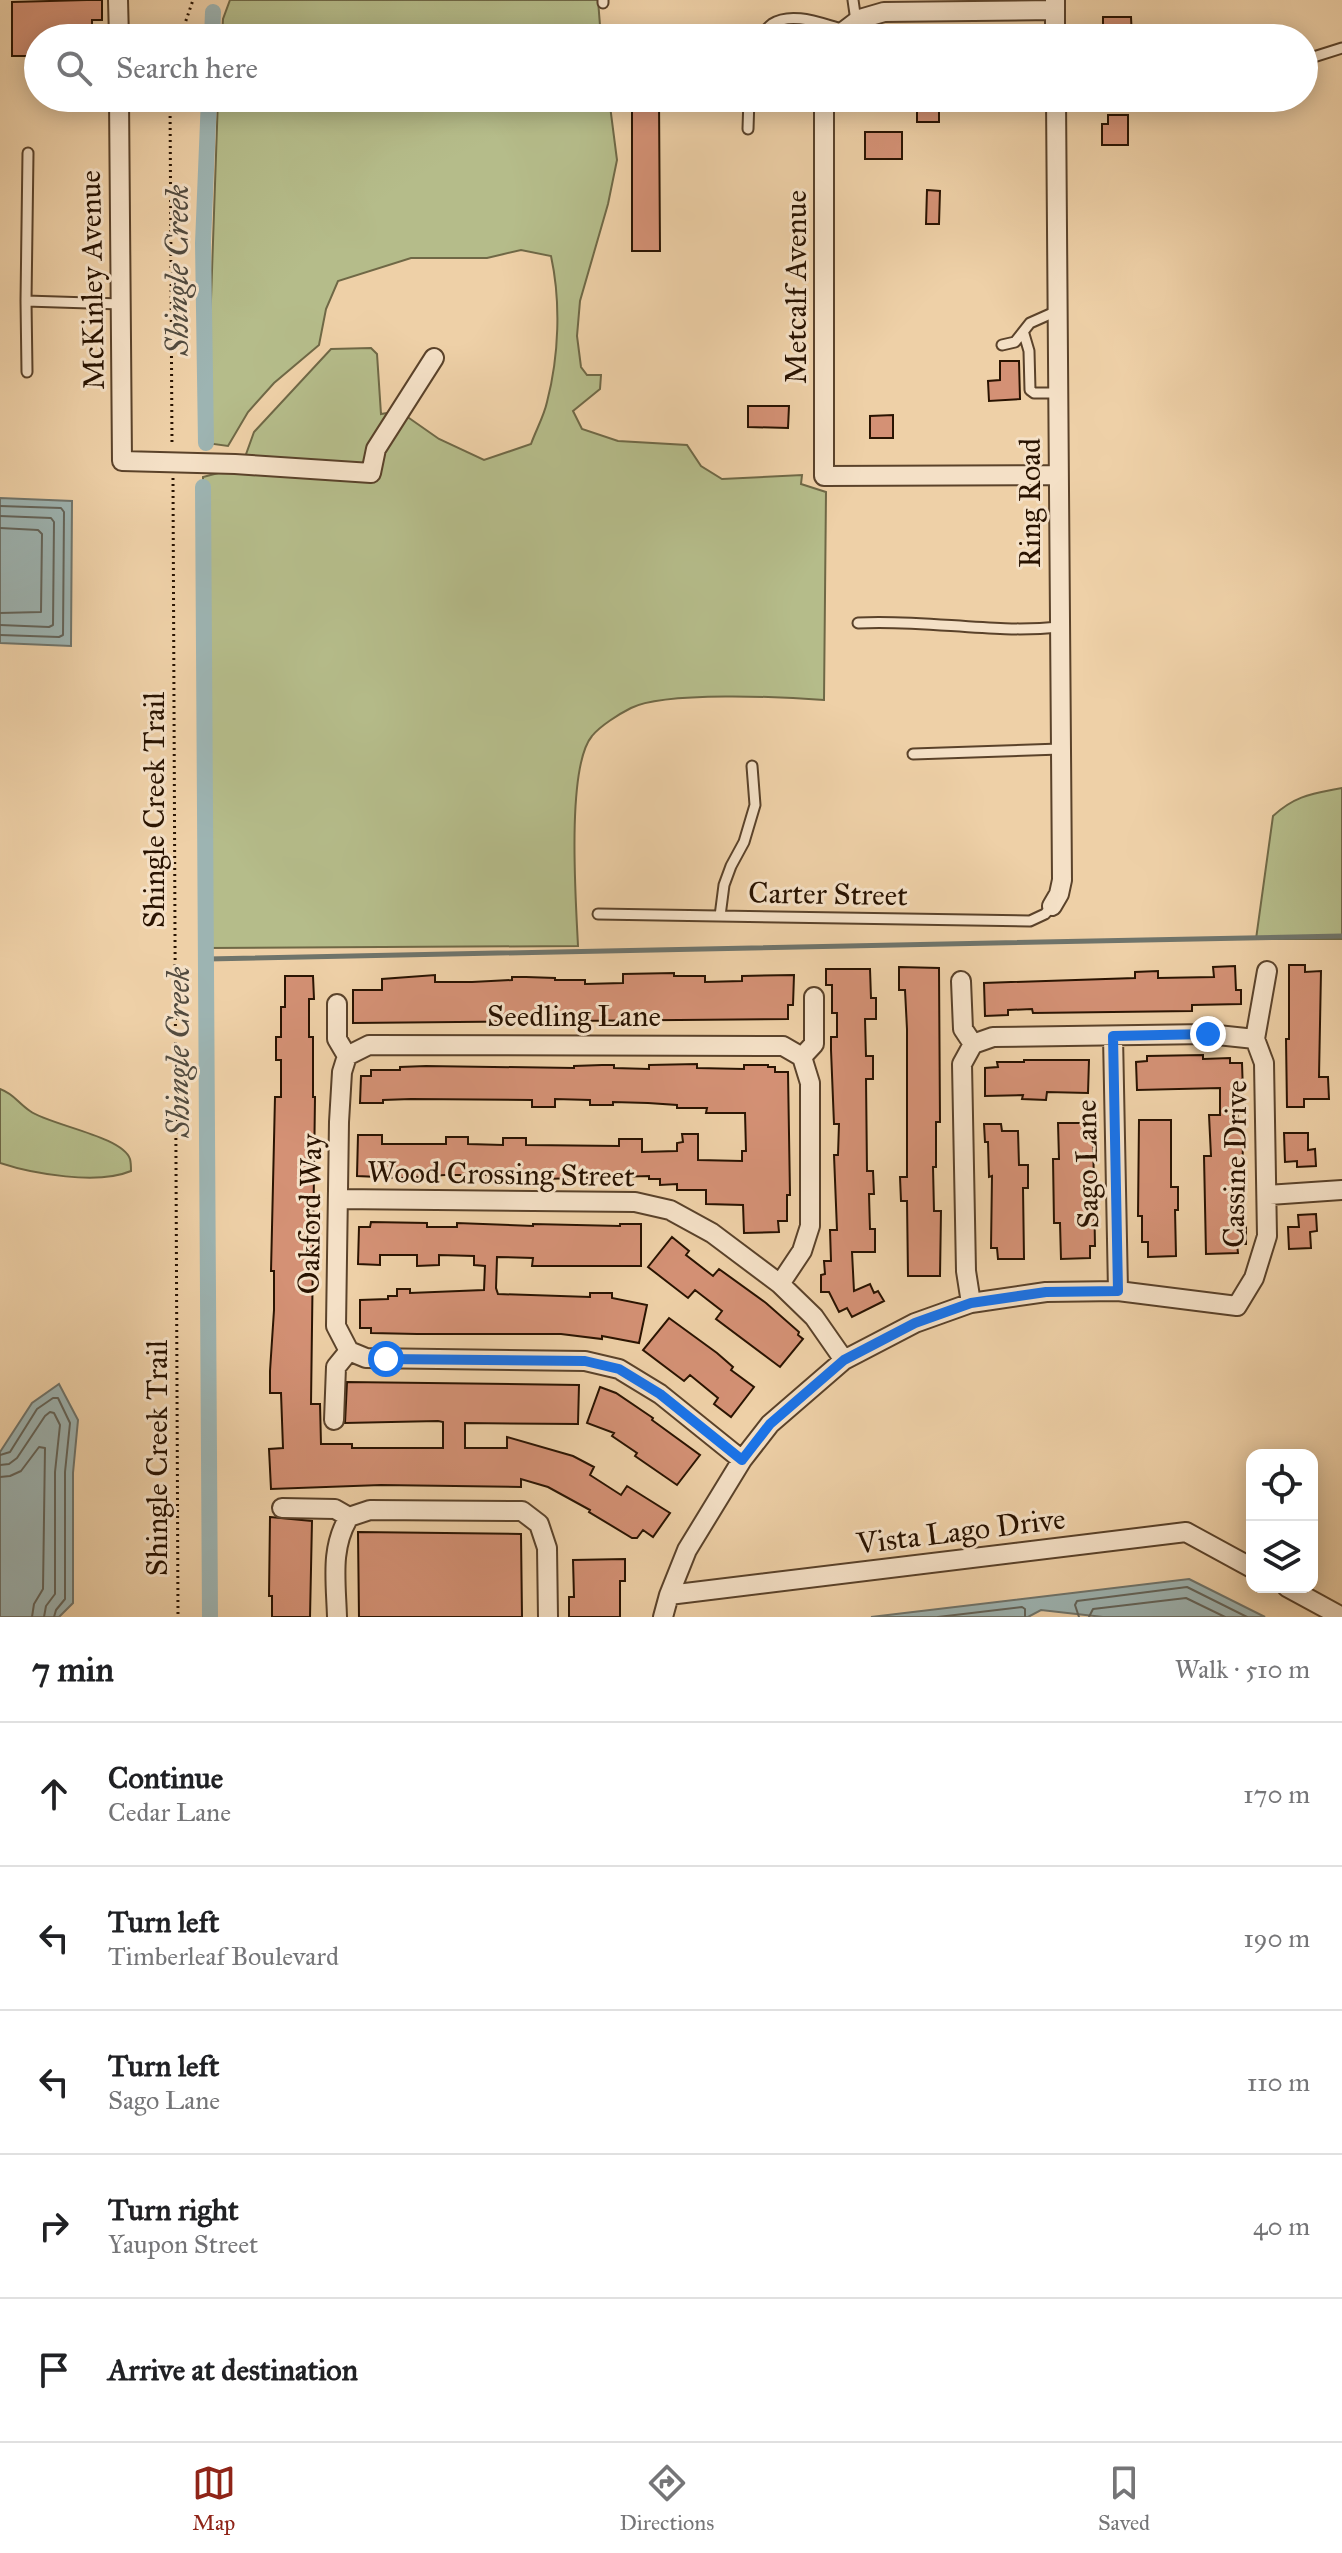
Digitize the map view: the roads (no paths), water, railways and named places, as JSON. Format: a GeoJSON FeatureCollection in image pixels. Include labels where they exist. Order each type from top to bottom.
{"type":"FeatureCollection","features":[{"type":"Feature","properties":{"kind":"street"},"geometry":{"type":"LineString","coordinates":[[118,0],[119,24]]}},
{"type":"Feature","properties":{"kind":"street"},"geometry":{"type":"LineString","coordinates":[[856,24],[884,12],[1055,5]]}},
{"type":"Feature","properties":{"kind":"street","name":"McKinley Avenue"},"geometry":{"type":"LineString","coordinates":[[119,112],[122,461],[173,461],[371,473],[376,449],[434,358]]}},
{"type":"Feature","properties":{"kind":"street","name":"Metcalf Avenue"},"geometry":{"type":"LineString","coordinates":[[824,112],[824,476],[1057,475]]}},
{"type":"Feature","properties":{"kind":"street","name":"Ring Road"},"geometry":{"type":"LineString","coordinates":[[1052,906],[1062,880],[1056,112]]}},
{"type":"Feature","properties":{"kind":"street","name":"Cassine Drive"},"geometry":{"type":"LineString","coordinates":[[1118,1291],[1237,1306],[1254,1278],[1267,1236],[1264,1063],[1255,1039],[1267,971]]}},
{"type":"Feature","properties":{"kind":"street"},"geometry":{"type":"LineString","coordinates":[[961,981],[963,1029],[973,1044]]}},
{"type":"Feature","properties":{"kind":"street"},"geometry":{"type":"LineString","coordinates":[[780,1284],[802,1251],[810,1226],[810,1083],[802,1057],[814,1044],[814,997]]}},
{"type":"Feature","properties":{"kind":"street","name":"Oakford Way"},"geometry":{"type":"LineString","coordinates":[[337,1004],[337,1039],[347,1056],[342,1072],[339,1122],[336,1326],[349,1351]]}},
{"type":"Feature","properties":{"kind":"street"},"geometry":{"type":"LineString","coordinates":[[971,1303],[966,1271],[962,1064],[973,1044],[993,1037],[1208,1034],[1255,1039]]}},
{"type":"Feature","properties":{"kind":"street","name":"Sago Lane"},"geometry":{"type":"LineString","coordinates":[[1113,1036],[1118,1291]]}},
{"type":"Feature","properties":{"kind":"street","name":"Seedling Lane"},"geometry":{"type":"LineString","coordinates":[[347,1056],[369,1045],[675,1044],[783,1046],[802,1057]]}},
{"type":"Feature","properties":{"kind":"street"},"geometry":{"type":"LineString","coordinates":[[1268,1195],[1342,1190]]}},
{"type":"Feature","properties":{"kind":"street","name":"Wood Crossing Street"},"geometry":{"type":"LineString","coordinates":[[338,1199],[635,1202],[670,1210],[712,1233],[780,1284],[814,1317],[844,1360]]}},
{"type":"Feature","properties":{"kind":"street"},"geometry":{"type":"LineString","coordinates":[[663,1617],[687,1550],[742,1460],[770,1424],[844,1360],[915,1323],[971,1303],[1046,1292],[1118,1291]]}},
{"type":"Feature","properties":{"kind":"street"},"geometry":{"type":"LineString","coordinates":[[334,1420],[336,1367],[349,1351],[366,1358],[585,1361],[619,1369],[680,1409],[742,1460]]}},
{"type":"Feature","properties":{"kind":"street"},"geometry":{"type":"LineString","coordinates":[[282,1508],[335,1509],[349,1517]]}},
{"type":"Feature","properties":{"kind":"street"},"geometry":{"type":"LineString","coordinates":[[337,1617],[336,1547],[340,1532],[349,1517],[370,1510],[522,1511],[539,1524],[547,1548],[548,1617]]}},
{"type":"Feature","properties":{"kind":"street","name":"Vista Lago Drive"},"geometry":{"type":"LineString","coordinates":[[669,1595],[1186,1532],[1246,1565]]}},
{"type":"Feature","properties":{"kind":"street"},"geometry":{"type":"LineString","coordinates":[[1298,1593],[1342,1617]]}},
{"type":"Feature","properties":{"kind":"lane"},"geometry":{"type":"LineString","coordinates":[[846,24],[853,0]]}},
{"type":"Feature","properties":{"kind":"lane"},"geometry":{"type":"LineString","coordinates":[[773,24],[785,19],[822,24]]}},
{"type":"Feature","properties":{"kind":"lane"},"geometry":{"type":"LineString","coordinates":[[1318,56],[1342,48]]}},
{"type":"Feature","properties":{"kind":"lane"},"geometry":{"type":"LineString","coordinates":[[748,129],[749,112]]}},
{"type":"Feature","properties":{"kind":"lane"},"geometry":{"type":"LineString","coordinates":[[27,372],[28,153]]}},
{"type":"Feature","properties":{"kind":"lane"},"geometry":{"type":"LineString","coordinates":[[26,301],[121,304]]}},
{"type":"Feature","properties":{"kind":"lane"},"geometry":{"type":"LineString","coordinates":[[1002,345],[1015,342],[1030,323],[1057,311]]}},
{"type":"Feature","properties":{"kind":"lane"},"geometry":{"type":"LineString","coordinates":[[1024,334],[1029,351],[1030,390],[1034,393],[1057,393]]}},
{"type":"Feature","properties":{"kind":"lane"},"geometry":{"type":"LineString","coordinates":[[858,623],[890,621],[1002,629],[1059,627]]}},
{"type":"Feature","properties":{"kind":"lane"},"geometry":{"type":"LineString","coordinates":[[913,754],[1060,749]]}},
{"type":"Feature","properties":{"kind":"lane"},"geometry":{"type":"LineString","coordinates":[[720,916],[724,885],[744,842],[755,805],[752,766]]}},
{"type":"Feature","properties":{"kind":"lane","name":"Carter Street"},"geometry":{"type":"LineString","coordinates":[[598,914],[1030,921],[1045,914],[1052,906]]}},
{"type":"Feature","properties":{"kind":"water"},"geometry":{"type":"Polygon","coordinates":[[[0,498],[72,501],[71,646],[0,643],[0,498]]]}},
{"type":"Feature","properties":{"kind":"water"},"geometry":{"type":"Polygon","coordinates":[[[59,1384],[78,1420],[73,1473],[73,1603],[59,1617],[0,1617],[0,1452],[32,1403],[59,1384]]]}},
{"type":"Feature","properties":{"kind":"water"},"geometry":{"type":"Polygon","coordinates":[[[1189,1579],[1265,1617],[1103,1617],[1041,1610],[1028,1617],[871,1617],[1189,1579]]]}},
{"type":"Feature","properties":{"kind":"waterway","name":"Shingle Creek"},"geometry":{"type":"LineString","coordinates":[[213,12],[213,24]]}},
{"type":"Feature","properties":{"kind":"waterway","name":"Shingle Creek"},"geometry":{"type":"LineString","coordinates":[[206,443],[203,243],[208,112]]}},
{"type":"Feature","properties":{"kind":"waterway","name":"Shingle Creek"},"geometry":{"type":"LineString","coordinates":[[203,487],[210,1617]]}},
{"type":"Feature","properties":{"kind":"waterway"},"geometry":{"type":"LineString","coordinates":[[207,959],[1342,936]]}}]}
